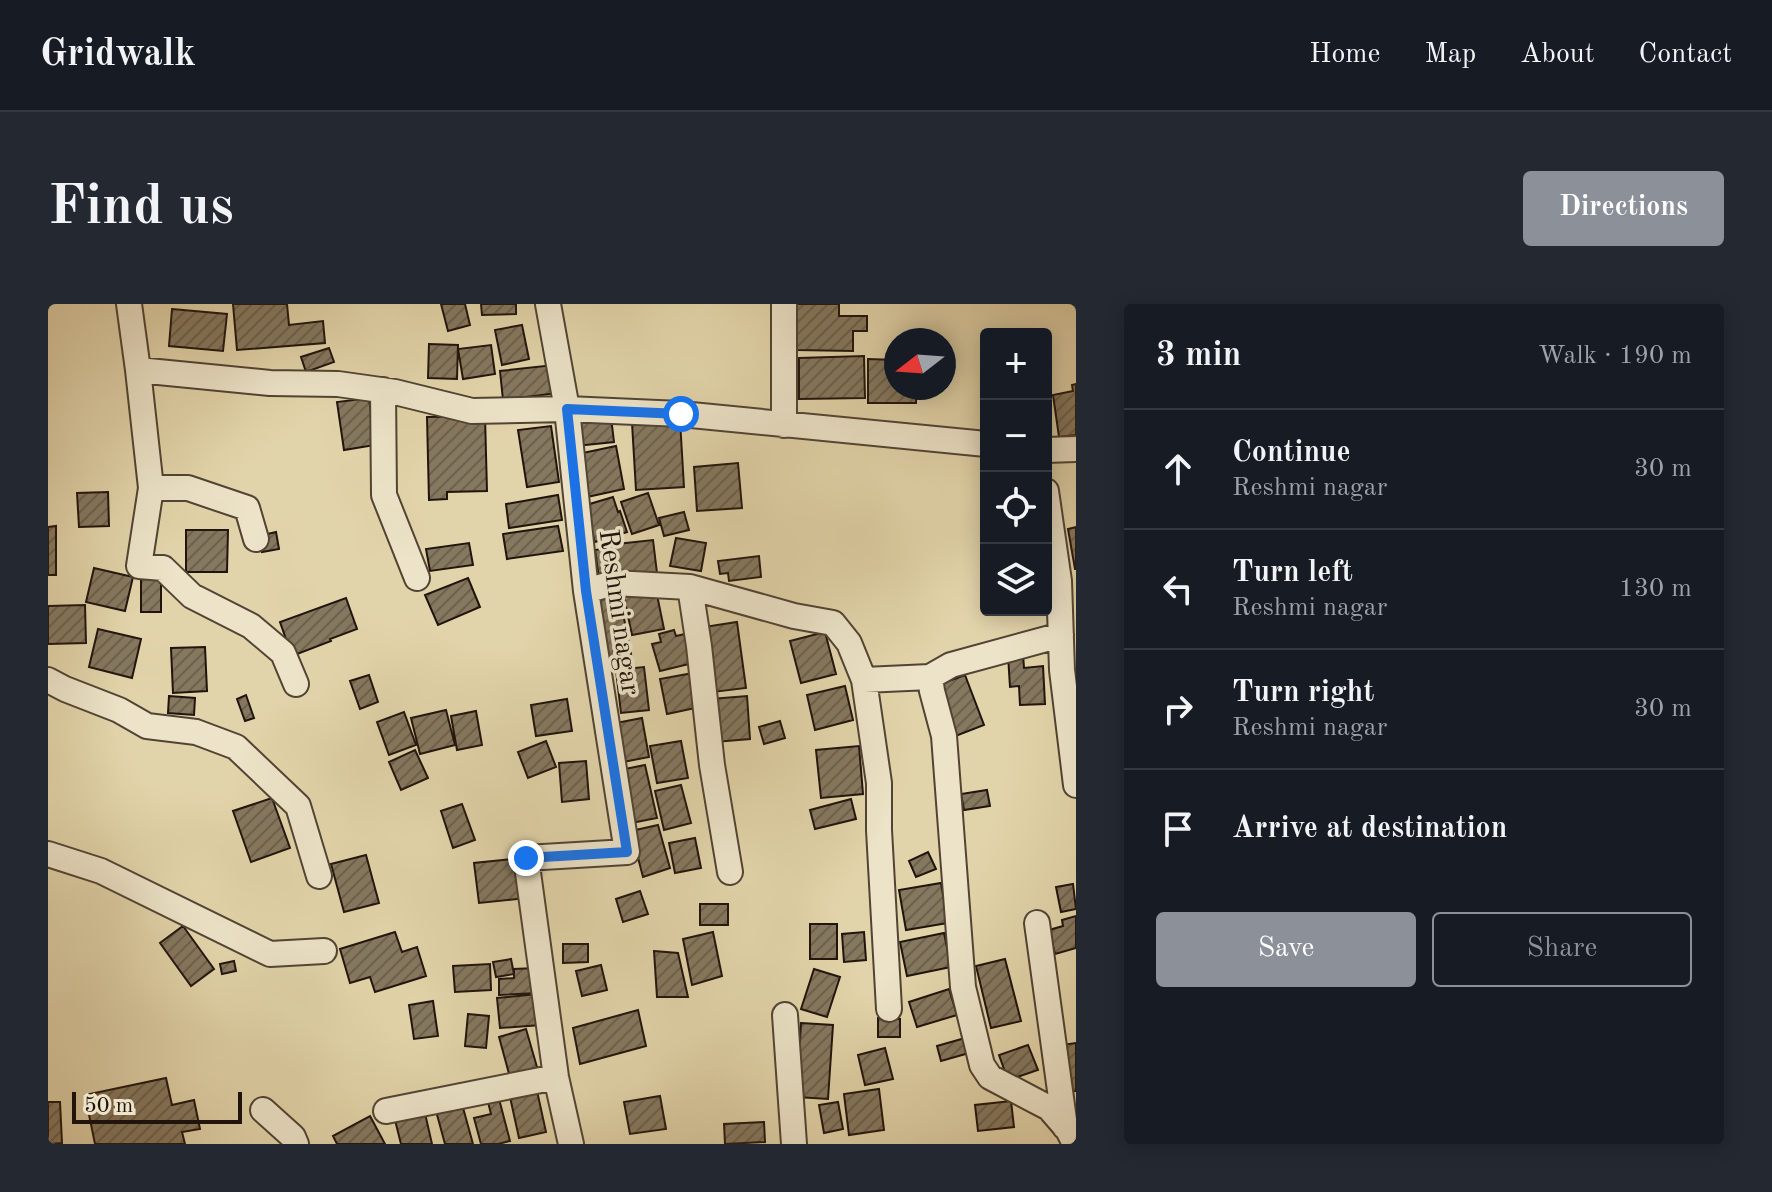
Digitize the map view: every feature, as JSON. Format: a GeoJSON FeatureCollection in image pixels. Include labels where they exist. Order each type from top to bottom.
{"type":"FeatureCollection","features":[{"type":"Feature","properties":{"kind":"street"},"geometry":{"type":"LineString","coordinates":[[129,304],[151,488],[139,566],[163,568],[192,596],[251,626],[283,653],[296,684]]}},
{"type":"Feature","properties":{"kind":"street","name":"Reshmi nagar"},"geometry":{"type":"LineString","coordinates":[[548,304],[567,409],[586,591],[627,852],[526,858],[556,1077],[571,1144]]}},
{"type":"Feature","properties":{"kind":"street"},"geometry":{"type":"LineString","coordinates":[[784,304],[784,425]]}},
{"type":"Feature","properties":{"kind":"street"},"geometry":{"type":"LineString","coordinates":[[138,370],[270,383],[338,384],[383,390],[472,411],[567,409],[681,414],[980,443]]}},
{"type":"Feature","properties":{"kind":"street"},"geometry":{"type":"LineString","coordinates":[[383,390],[384,495],[417,578]]}},
{"type":"Feature","properties":{"kind":"street"},"geometry":{"type":"LineString","coordinates":[[1052,450],[1076,449]]}},
{"type":"Feature","properties":{"kind":"street"},"geometry":{"type":"LineString","coordinates":[[151,488],[188,488],[247,508],[256,539]]}},
{"type":"Feature","properties":{"kind":"street"},"geometry":{"type":"LineString","coordinates":[[1052,515],[1068,580],[1061,635],[1062,670],[1076,785]]}},
{"type":"Feature","properties":{"kind":"street"},"geometry":{"type":"LineString","coordinates":[[586,591],[613,583],[690,587],[794,616],[833,623],[849,643],[864,680],[879,783],[889,1009]]}},
{"type":"Feature","properties":{"kind":"street"},"geometry":{"type":"LineString","coordinates":[[690,587],[712,765],[730,872]]}},
{"type":"Feature","properties":{"kind":"street"},"geometry":{"type":"LineString","coordinates":[[864,680],[930,677],[951,665],[1061,635]]}},
{"type":"Feature","properties":{"kind":"street"},"geometry":{"type":"LineString","coordinates":[[930,677],[944,736],[963,987],[982,1065],[990,1077],[1049,1108],[1070,1136]]}},
{"type":"Feature","properties":{"kind":"street"},"geometry":{"type":"LineString","coordinates":[[48,680],[119,710],[147,726],[196,732],[236,747],[298,806],[319,876]]}},
{"type":"Feature","properties":{"kind":"street"},"geometry":{"type":"LineString","coordinates":[[48,854],[101,871],[270,954],[324,951]]}},
{"type":"Feature","properties":{"kind":"street"},"geometry":{"type":"LineString","coordinates":[[1037,923],[1070,1136]]}},
{"type":"Feature","properties":{"kind":"street"},"geometry":{"type":"LineString","coordinates":[[785,1015],[794,1144]]}},
{"type":"Feature","properties":{"kind":"street"},"geometry":{"type":"LineString","coordinates":[[386,1111],[556,1077]]}},
{"type":"Feature","properties":{"kind":"street"},"geometry":{"type":"LineString","coordinates":[[263,1110],[293,1137],[296,1144]]}},
{"type":"Feature","properties":{"kind":"building"},"geometry":{"type":"Polygon","coordinates":[[[233,304],[287,304],[289,325],[323,321],[325,343],[237,350],[233,304]]]}},
{"type":"Feature","properties":{"kind":"building"},"geometry":{"type":"Polygon","coordinates":[[[441,304],[465,304],[470,325],[448,331],[441,304]]]}},
{"type":"Feature","properties":{"kind":"building"},"geometry":{"type":"Polygon","coordinates":[[[481,304],[516,304],[516,314],[482,315],[481,304]]]}},
{"type":"Feature","properties":{"kind":"building"},"geometry":{"type":"Polygon","coordinates":[[[797,304],[839,304],[839,316],[867,316],[867,331],[853,331],[853,351],[797,350],[797,304]]]}},
{"type":"Feature","properties":{"kind":"building"},"geometry":{"type":"Polygon","coordinates":[[[172,309],[227,314],[223,351],[169,346],[172,309]]]}},
{"type":"Feature","properties":{"kind":"building"},"geometry":{"type":"Polygon","coordinates":[[[522,325],[529,359],[502,365],[495,330],[522,325]]]}},
{"type":"Feature","properties":{"kind":"building"},"geometry":{"type":"Polygon","coordinates":[[[429,344],[458,345],[457,379],[428,378],[429,344]]]}},
{"type":"Feature","properties":{"kind":"building"},"geometry":{"type":"Polygon","coordinates":[[[491,345],[495,374],[463,379],[458,349],[491,345]]]}},
{"type":"Feature","properties":{"kind":"building"},"geometry":{"type":"Polygon","coordinates":[[[329,348],[334,362],[306,372],[301,357],[329,348]]]}},
{"type":"Feature","properties":{"kind":"building"},"geometry":{"type":"Polygon","coordinates":[[[864,356],[865,398],[799,399],[799,358],[864,356]]]}},
{"type":"Feature","properties":{"kind":"building"},"geometry":{"type":"Polygon","coordinates":[[[868,359],[884,360],[884,400],[916,400],[916,403],[868,403],[868,359]]]}},
{"type":"Feature","properties":{"kind":"building"},"geometry":{"type":"Polygon","coordinates":[[[554,365],[558,393],[503,400],[500,371],[554,365]]]}},
{"type":"Feature","properties":{"kind":"building"},"geometry":{"type":"Polygon","coordinates":[[[1076,384],[1076,435],[1059,437],[1053,395],[1073,391],[1072,385],[1076,384]]]}},
{"type":"Feature","properties":{"kind":"building"},"geometry":{"type":"Polygon","coordinates":[[[369,398],[375,445],[344,450],[337,402],[369,398]]]}},
{"type":"Feature","properties":{"kind":"building"},"geometry":{"type":"Polygon","coordinates":[[[485,416],[487,491],[447,492],[447,499],[429,500],[427,417],[485,416]]]}},
{"type":"Feature","properties":{"kind":"building"},"geometry":{"type":"Polygon","coordinates":[[[611,417],[614,442],[576,446],[573,422],[611,417]]]}},
{"type":"Feature","properties":{"kind":"building"},"geometry":{"type":"Polygon","coordinates":[[[680,420],[684,487],[636,490],[632,423],[680,420]]]}},
{"type":"Feature","properties":{"kind":"building"},"geometry":{"type":"Polygon","coordinates":[[[551,426],[559,482],[527,487],[518,430],[551,426]]]}},
{"type":"Feature","properties":{"kind":"building"},"geometry":{"type":"Polygon","coordinates":[[[616,446],[624,489],[587,497],[578,454],[616,446]]]}},
{"type":"Feature","properties":{"kind":"building"},"geometry":{"type":"Polygon","coordinates":[[[738,463],[742,508],[697,511],[694,467],[738,463]]]}},
{"type":"Feature","properties":{"kind":"building"},"geometry":{"type":"Polygon","coordinates":[[[108,492],[109,526],[79,527],[77,493],[108,492]]]}},
{"type":"Feature","properties":{"kind":"building"},"geometry":{"type":"Polygon","coordinates":[[[648,493],[659,525],[632,534],[621,502],[648,493]]]}},
{"type":"Feature","properties":{"kind":"building"},"geometry":{"type":"Polygon","coordinates":[[[558,495],[562,520],[509,528],[506,504],[558,495]]]}},
{"type":"Feature","properties":{"kind":"building"},"geometry":{"type":"Polygon","coordinates":[[[613,497],[627,532],[595,542],[583,506],[613,497]]]}},
{"type":"Feature","properties":{"kind":"building"},"geometry":{"type":"Polygon","coordinates":[[[684,512],[689,530],[664,536],[659,518],[684,512]]]}},
{"type":"Feature","properties":{"kind":"building"},"geometry":{"type":"Polygon","coordinates":[[[56,526],[56,575],[48,575],[48,527],[56,526]]]}},
{"type":"Feature","properties":{"kind":"building"},"geometry":{"type":"Polygon","coordinates":[[[558,526],[563,551],[507,559],[503,534],[558,526]]]}},
{"type":"Feature","properties":{"kind":"building"},"geometry":{"type":"Polygon","coordinates":[[[1076,527],[1076,569],[1075,569],[1068,529],[1076,527]]]}},
{"type":"Feature","properties":{"kind":"building"},"geometry":{"type":"Polygon","coordinates":[[[186,530],[228,530],[227,572],[186,572],[186,530]]]}},
{"type":"Feature","properties":{"kind":"building"},"geometry":{"type":"Polygon","coordinates":[[[276,532],[279,549],[262,552],[259,536],[276,532]]]}},
{"type":"Feature","properties":{"kind":"building"},"geometry":{"type":"Polygon","coordinates":[[[676,538],[706,543],[701,571],[670,566],[676,538]]]}},
{"type":"Feature","properties":{"kind":"building"},"geometry":{"type":"Polygon","coordinates":[[[653,540],[657,573],[599,579],[595,550],[608,548],[608,545],[653,540]]]}},
{"type":"Feature","properties":{"kind":"building"},"geometry":{"type":"Polygon","coordinates":[[[469,543],[473,565],[430,571],[426,549],[469,543]]]}},
{"type":"Feature","properties":{"kind":"building"},"geometry":{"type":"Polygon","coordinates":[[[759,556],[761,577],[729,581],[728,573],[720,574],[718,561],[759,556]]]}},
{"type":"Feature","properties":{"kind":"building"},"geometry":{"type":"Polygon","coordinates":[[[94,568],[133,577],[125,611],[86,602],[94,568]]]}},
{"type":"Feature","properties":{"kind":"building"},"geometry":{"type":"Polygon","coordinates":[[[141,575],[161,575],[161,612],[141,612],[141,575]]]}},
{"type":"Feature","properties":{"kind":"building"},"geometry":{"type":"Polygon","coordinates":[[[468,578],[480,607],[438,625],[425,595],[468,578]]]}},
{"type":"Feature","properties":{"kind":"building"},"geometry":{"type":"Polygon","coordinates":[[[656,590],[664,629],[632,635],[624,597],[656,590]]]}},
{"type":"Feature","properties":{"kind":"building"},"geometry":{"type":"Polygon","coordinates":[[[619,593],[631,654],[606,659],[594,598],[619,593]]]}},
{"type":"Feature","properties":{"kind":"building"},"geometry":{"type":"Polygon","coordinates":[[[346,598],[357,629],[292,656],[280,622],[346,598]]]}},
{"type":"Feature","properties":{"kind":"building"},"geometry":{"type":"Polygon","coordinates":[[[85,605],[86,643],[48,644],[48,606],[85,605]]]}},
{"type":"Feature","properties":{"kind":"building"},"geometry":{"type":"Polygon","coordinates":[[[737,622],[746,688],[713,692],[704,627],[737,622]]]}},
{"type":"Feature","properties":{"kind":"building"},"geometry":{"type":"Polygon","coordinates":[[[98,629],[141,639],[132,678],[89,667],[98,629]]]}},
{"type":"Feature","properties":{"kind":"building"},"geometry":{"type":"Polygon","coordinates":[[[674,630],[676,636],[685,634],[693,663],[660,671],[652,644],[661,642],[659,634],[674,630]]]}},
{"type":"Feature","properties":{"kind":"building"},"geometry":{"type":"Polygon","coordinates":[[[825,632],[836,674],[801,683],[790,641],[825,632]]]}},
{"type":"Feature","properties":{"kind":"building"},"geometry":{"type":"Polygon","coordinates":[[[205,647],[207,691],[173,693],[171,648],[205,647]]]}},
{"type":"Feature","properties":{"kind":"building"},"geometry":{"type":"Polygon","coordinates":[[[1023,654],[1024,668],[1043,666],[1045,704],[1020,705],[1019,686],[1010,687],[1008,655],[1023,654]]]}},
{"type":"Feature","properties":{"kind":"building"},"geometry":{"type":"Polygon","coordinates":[[[644,667],[649,710],[621,713],[616,670],[644,667]]]}},
{"type":"Feature","properties":{"kind":"building"},"geometry":{"type":"Polygon","coordinates":[[[693,673],[700,707],[667,714],[660,679],[693,673]]]}},
{"type":"Feature","properties":{"kind":"building"},"geometry":{"type":"Polygon","coordinates":[[[369,675],[378,702],[360,709],[350,681],[369,675]]]}},
{"type":"Feature","properties":{"kind":"building"},"geometry":{"type":"Polygon","coordinates":[[[965,675],[984,725],[953,737],[935,686],[965,675]]]}},
{"type":"Feature","properties":{"kind":"building"},"geometry":{"type":"Polygon","coordinates":[[[845,686],[853,720],[815,730],[807,695],[845,686]]]}},
{"type":"Feature","properties":{"kind":"building"},"geometry":{"type":"Polygon","coordinates":[[[246,695],[254,718],[245,721],[237,699],[246,695]]]}},
{"type":"Feature","properties":{"kind":"building"},"geometry":{"type":"Polygon","coordinates":[[[169,696],[195,698],[194,715],[168,713],[169,696]]]}},
{"type":"Feature","properties":{"kind":"building"},"geometry":{"type":"Polygon","coordinates":[[[747,696],[750,739],[715,742],[711,699],[747,696]]]}},
{"type":"Feature","properties":{"kind":"building"},"geometry":{"type":"Polygon","coordinates":[[[567,699],[572,731],[536,736],[531,705],[567,699]]]}},
{"type":"Feature","properties":{"kind":"building"},"geometry":{"type":"Polygon","coordinates":[[[446,710],[455,745],[420,754],[411,718],[446,710]]]}},
{"type":"Feature","properties":{"kind":"building"},"geometry":{"type":"Polygon","coordinates":[[[476,711],[482,745],[457,750],[451,716],[476,711]]]}},
{"type":"Feature","properties":{"kind":"building"},"geometry":{"type":"Polygon","coordinates":[[[404,712],[416,745],[389,755],[377,722],[404,712]]]}},
{"type":"Feature","properties":{"kind":"building"},"geometry":{"type":"Polygon","coordinates":[[[642,718],[649,757],[618,763],[611,724],[642,718]]]}},
{"type":"Feature","properties":{"kind":"building"},"geometry":{"type":"Polygon","coordinates":[[[780,721],[785,738],[764,744],[759,727],[780,721]]]}},
{"type":"Feature","properties":{"kind":"building"},"geometry":{"type":"Polygon","coordinates":[[[546,741],[556,767],[528,778],[518,752],[546,741]]]}},
{"type":"Feature","properties":{"kind":"building"},"geometry":{"type":"Polygon","coordinates":[[[681,741],[688,778],[657,783],[650,746],[681,741]]]}},
{"type":"Feature","properties":{"kind":"building"},"geometry":{"type":"Polygon","coordinates":[[[859,746],[863,794],[821,798],[816,750],[859,746]]]}},
{"type":"Feature","properties":{"kind":"building"},"geometry":{"type":"Polygon","coordinates":[[[415,750],[428,778],[401,790],[389,762],[415,750]]]}},
{"type":"Feature","properties":{"kind":"building"},"geometry":{"type":"Polygon","coordinates":[[[586,761],[589,799],[562,802],[559,763],[586,761]]]}},
{"type":"Feature","properties":{"kind":"building"},"geometry":{"type":"Polygon","coordinates":[[[645,765],[657,818],[631,823],[620,770],[645,765]]]}},
{"type":"Feature","properties":{"kind":"building"},"geometry":{"type":"Polygon","coordinates":[[[681,785],[691,823],[664,830],[655,791],[681,785]]]}},
{"type":"Feature","properties":{"kind":"building"},"geometry":{"type":"Polygon","coordinates":[[[987,790],[990,806],[964,810],[961,794],[987,790]]]}},
{"type":"Feature","properties":{"kind":"building"},"geometry":{"type":"Polygon","coordinates":[[[272,798],[290,848],[251,862],[233,811],[272,798]]]}},
{"type":"Feature","properties":{"kind":"building"},"geometry":{"type":"Polygon","coordinates":[[[851,799],[856,819],[815,829],[810,810],[851,799]]]}},
{"type":"Feature","properties":{"kind":"building"},"geometry":{"type":"Polygon","coordinates":[[[462,804],[475,840],[453,848],[441,811],[462,804]]]}},
{"type":"Feature","properties":{"kind":"building"},"geometry":{"type":"Polygon","coordinates":[[[658,825],[670,868],[643,877],[631,831],[658,825]]]}},
{"type":"Feature","properties":{"kind":"building"},"geometry":{"type":"Polygon","coordinates":[[[695,838],[701,868],[675,873],[669,843],[695,838]]]}},
{"type":"Feature","properties":{"kind":"building"},"geometry":{"type":"Polygon","coordinates":[[[928,852],[936,869],[916,877],[909,861],[928,852]]]}},
{"type":"Feature","properties":{"kind":"building"},"geometry":{"type":"Polygon","coordinates":[[[366,855],[379,903],[344,912],[331,864],[366,855]]]}},
{"type":"Feature","properties":{"kind":"building"},"geometry":{"type":"Polygon","coordinates":[[[521,858],[526,898],[479,903],[474,863],[521,858]]]}},
{"type":"Feature","properties":{"kind":"building"},"geometry":{"type":"Polygon","coordinates":[[[941,883],[948,923],[906,930],[899,890],[941,883]]]}},
{"type":"Feature","properties":{"kind":"building"},"geometry":{"type":"Polygon","coordinates":[[[1073,884],[1076,909],[1061,912],[1056,887],[1073,884]]]}},
{"type":"Feature","properties":{"kind":"building"},"geometry":{"type":"Polygon","coordinates":[[[640,891],[648,914],[623,922],[616,899],[640,891]]]}},
{"type":"Feature","properties":{"kind":"building"},"geometry":{"type":"Polygon","coordinates":[[[700,904],[728,904],[728,925],[700,925],[700,904]]]}},
{"type":"Feature","properties":{"kind":"building"},"geometry":{"type":"Polygon","coordinates":[[[1076,916],[1076,948],[1055,954],[1049,930],[1063,926],[1062,920],[1076,916]]]}},
{"type":"Feature","properties":{"kind":"building"},"geometry":{"type":"Polygon","coordinates":[[[810,924],[837,924],[837,959],[810,959],[810,924]]]}},
{"type":"Feature","properties":{"kind":"building"},"geometry":{"type":"Polygon","coordinates":[[[183,926],[214,969],[191,986],[160,943],[183,926]]]}},
{"type":"Feature","properties":{"kind":"building"},"geometry":{"type":"Polygon","coordinates":[[[395,932],[402,952],[417,947],[426,976],[375,992],[370,977],[350,983],[340,949],[395,932]]]}},
{"type":"Feature","properties":{"kind":"building"},"geometry":{"type":"Polygon","coordinates":[[[713,932],[722,976],[692,985],[683,939],[713,932]]]}},
{"type":"Feature","properties":{"kind":"building"},"geometry":{"type":"Polygon","coordinates":[[[864,932],[866,960],[844,962],[842,934],[864,932]]]}},
{"type":"Feature","properties":{"kind":"building"},"geometry":{"type":"Polygon","coordinates":[[[944,933],[951,967],[907,976],[900,942],[944,933]]]}},
{"type":"Feature","properties":{"kind":"building"},"geometry":{"type":"Polygon","coordinates":[[[563,944],[588,944],[588,962],[563,963],[563,944]]]}},
{"type":"Feature","properties":{"kind":"building"},"geometry":{"type":"Polygon","coordinates":[[[654,951],[678,953],[688,997],[657,997],[654,951]]]}},
{"type":"Feature","properties":{"kind":"building"},"geometry":{"type":"Polygon","coordinates":[[[511,959],[514,974],[496,977],[493,962],[511,959]]]}},
{"type":"Feature","properties":{"kind":"building"},"geometry":{"type":"Polygon","coordinates":[[[1005,959],[1021,1021],[991,1028],[976,966],[1005,959]]]}},
{"type":"Feature","properties":{"kind":"building"},"geometry":{"type":"Polygon","coordinates":[[[234,961],[236,971],[222,974],[220,964],[234,961]]]}},
{"type":"Feature","properties":{"kind":"building"},"geometry":{"type":"Polygon","coordinates":[[[490,964],[491,990],[455,992],[453,966],[490,964]]]}},
{"type":"Feature","properties":{"kind":"building"},"geometry":{"type":"Polygon","coordinates":[[[601,965],[607,990],[582,996],[576,971],[601,965]]]}},
{"type":"Feature","properties":{"kind":"building"},"geometry":{"type":"Polygon","coordinates":[[[536,968],[537,993],[499,995],[499,979],[514,978],[514,969],[536,968]]]}},
{"type":"Feature","properties":{"kind":"building"},"geometry":{"type":"Polygon","coordinates":[[[814,969],[840,977],[827,1017],[801,1009],[814,969]]]}},
{"type":"Feature","properties":{"kind":"building"},"geometry":{"type":"Polygon","coordinates":[[[949,989],[957,1015],[917,1027],[909,1002],[949,989]]]}},
{"type":"Feature","properties":{"kind":"building"},"geometry":{"type":"Polygon","coordinates":[[[538,994],[541,1025],[500,1028],[497,998],[538,994]]]}},
{"type":"Feature","properties":{"kind":"building"},"geometry":{"type":"Polygon","coordinates":[[[433,1001],[438,1036],[414,1039],[409,1005],[433,1001]]]}},
{"type":"Feature","properties":{"kind":"building"},"geometry":{"type":"Polygon","coordinates":[[[638,1010],[646,1046],[580,1064],[573,1028],[638,1010]]]}},
{"type":"Feature","properties":{"kind":"building"},"geometry":{"type":"Polygon","coordinates":[[[468,1014],[489,1016],[486,1048],[465,1046],[468,1014]]]}},
{"type":"Feature","properties":{"kind":"building"},"geometry":{"type":"Polygon","coordinates":[[[878,1018],[900,1019],[900,1037],[878,1037],[878,1018]]]}},
{"type":"Feature","properties":{"kind":"building"},"geometry":{"type":"Polygon","coordinates":[[[801,1023],[833,1025],[828,1099],[797,1097],[801,1023]]]}},
{"type":"Feature","properties":{"kind":"building"},"geometry":{"type":"Polygon","coordinates":[[[526,1029],[539,1074],[511,1081],[499,1037],[526,1029]]]}},
{"type":"Feature","properties":{"kind":"building"},"geometry":{"type":"Polygon","coordinates":[[[965,1038],[969,1053],[941,1061],[937,1046],[965,1038]]]}},
{"type":"Feature","properties":{"kind":"building"},"geometry":{"type":"Polygon","coordinates":[[[1076,1043],[1076,1091],[1067,1092],[1062,1045],[1076,1043]]]}},
{"type":"Feature","properties":{"kind":"building"},"geometry":{"type":"Polygon","coordinates":[[[1028,1045],[1038,1070],[1008,1080],[999,1055],[1028,1045]]]}},
{"type":"Feature","properties":{"kind":"building"},"geometry":{"type":"Polygon","coordinates":[[[885,1048],[893,1079],[865,1085],[858,1055],[885,1048]]]}},
{"type":"Feature","properties":{"kind":"building"},"geometry":{"type":"Polygon","coordinates":[[[166,1078],[172,1105],[194,1100],[200,1129],[182,1132],[185,1144],[95,1144],[85,1095],[166,1078]]]}},
{"type":"Feature","properties":{"kind":"building"},"geometry":{"type":"Polygon","coordinates":[[[879,1089],[884,1130],[849,1135],[844,1094],[879,1089]]]}},
{"type":"Feature","properties":{"kind":"building"},"geometry":{"type":"Polygon","coordinates":[[[537,1091],[546,1132],[519,1138],[510,1097],[537,1091]]]}},
{"type":"Feature","properties":{"kind":"building"},"geometry":{"type":"Polygon","coordinates":[[[498,1095],[510,1141],[481,1144],[474,1118],[491,1114],[487,1098],[498,1095]]]}},
{"type":"Feature","properties":{"kind":"building"},"geometry":{"type":"Polygon","coordinates":[[[660,1096],[666,1129],[630,1134],[624,1102],[660,1096]]]}},
{"type":"Feature","properties":{"kind":"building"},"geometry":{"type":"Polygon","coordinates":[[[1011,1101],[1014,1127],[978,1131],[975,1105],[1011,1101]]]}},
{"type":"Feature","properties":{"kind":"building"},"geometry":{"type":"Polygon","coordinates":[[[48,1102],[60,1102],[62,1143],[48,1144],[48,1102]]]}},
{"type":"Feature","properties":{"kind":"building"},"geometry":{"type":"Polygon","coordinates":[[[838,1102],[843,1129],[824,1133],[819,1105],[838,1102]]]}},
{"type":"Feature","properties":{"kind":"building"},"geometry":{"type":"Polygon","coordinates":[[[462,1104],[473,1144],[445,1144],[436,1111],[462,1104]]]}},
{"type":"Feature","properties":{"kind":"building"},"geometry":{"type":"Polygon","coordinates":[[[424,1109],[432,1144],[401,1144],[394,1116],[424,1109]]]}},
{"type":"Feature","properties":{"kind":"building"},"geometry":{"type":"Polygon","coordinates":[[[370,1116],[385,1144],[337,1144],[333,1136],[370,1116]]]}},
{"type":"Feature","properties":{"kind":"building"},"geometry":{"type":"Polygon","coordinates":[[[764,1122],[765,1142],[725,1144],[724,1124],[764,1122]]]}},
{"type":"Feature","properties":{"kind":"route"},"geometry":{"type":"LineString","coordinates":[[526,858],[627,852],[586,591],[567,409],[681,414]]}}]}
